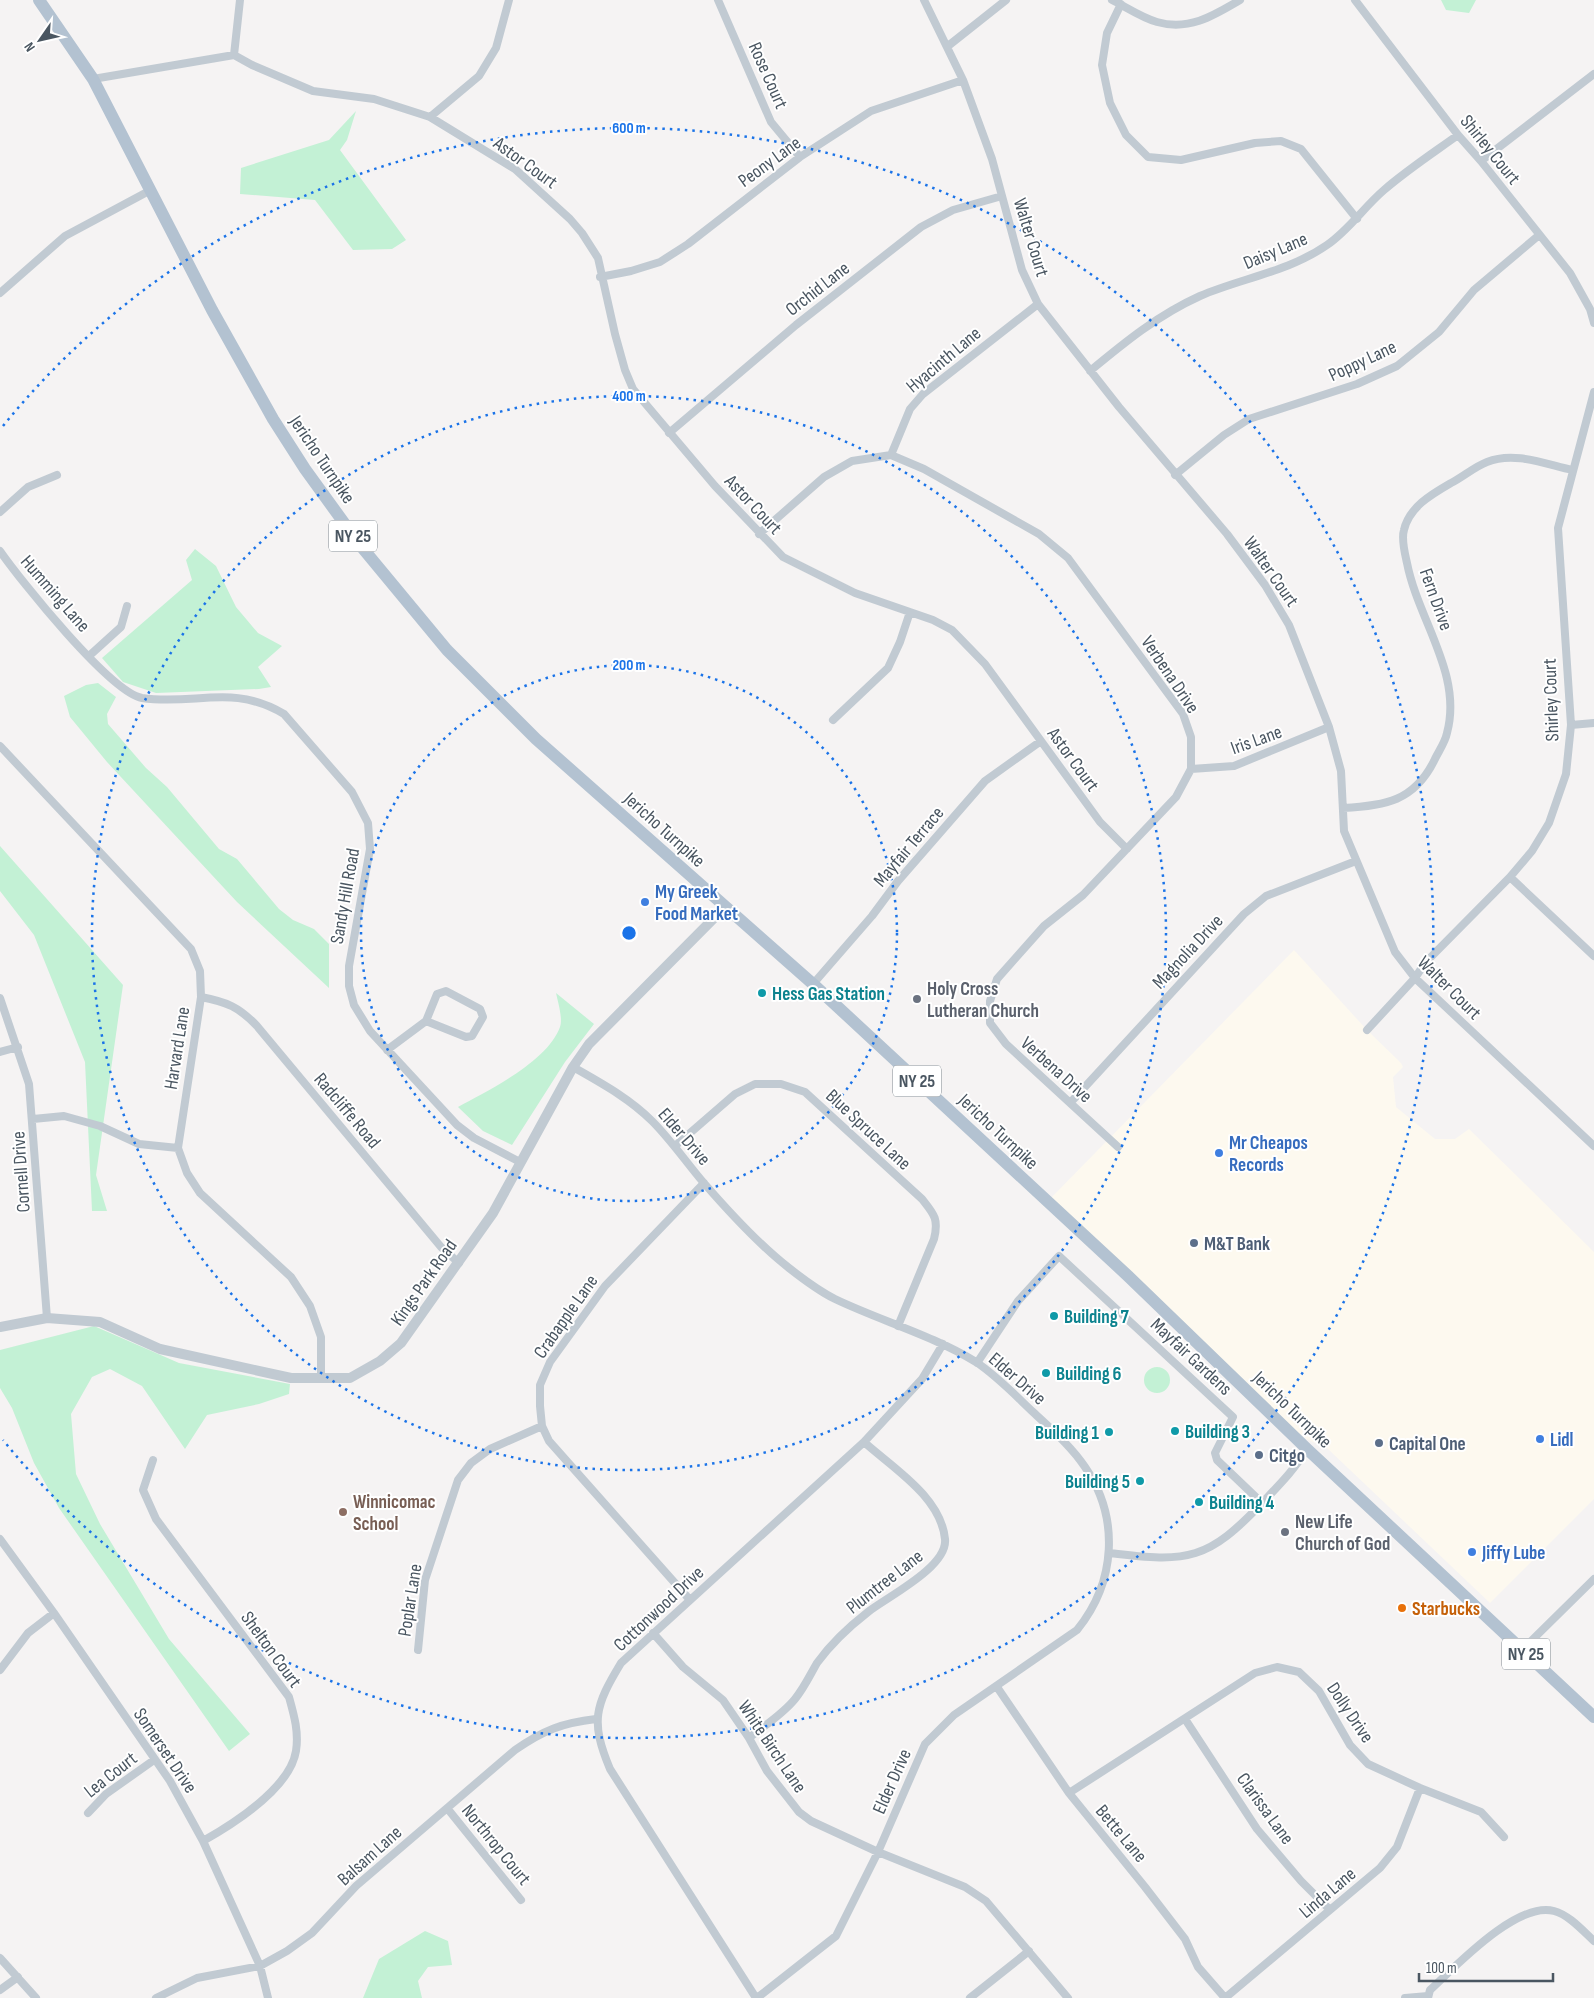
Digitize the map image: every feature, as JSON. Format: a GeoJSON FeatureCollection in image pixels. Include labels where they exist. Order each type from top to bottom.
{"type":"FeatureCollection","features":[{"type":"Feature","properties":{"kind":"main road","name":"NY 25"},"geometry":{"type":"LineString","coordinates":[[39,0],[93,79]]}},
{"type":"Feature","properties":{"kind":"main road","name":"Jericho Turnpike"},"geometry":{"type":"LineString","coordinates":[[93,79],[149,191],[228,340],[273,419],[330,505],[385,578],[447,650],[498,702],[724,907],[813,984],[1128,1276],[1307,1449],[1594,1717]]}},
{"type":"Feature","properties":{"kind":"street"},"geometry":{"type":"LineString","coordinates":[[93,79],[234,55],[240,0]]}},
{"type":"Feature","properties":{"kind":"street"},"geometry":{"type":"LineString","coordinates":[[430,117],[479,76],[496,48],[509,0]]}},
{"type":"Feature","properties":{"kind":"street","name":"Rose Court"},"geometry":{"type":"LineString","coordinates":[[718,0],[771,122],[800,157]]}},
{"type":"Feature","properties":{"kind":"street","name":"Walter Court"},"geometry":{"type":"LineString","coordinates":[[924,0],[963,80],[992,159],[1022,270],[1038,304],[1175,475],[1227,534],[1275,601],[1289,625],[1329,727],[1342,771],[1344,831],[1395,952],[1415,978],[1594,1146]]}},
{"type":"Feature","properties":{"kind":"street"},"geometry":{"type":"LineString","coordinates":[[948,46],[1006,0]]}},
{"type":"Feature","properties":{"kind":"street"},"geometry":{"type":"LineString","coordinates":[[1112,0],[1156,22],[1184,26],[1210,18],[1240,0]]}},
{"type":"Feature","properties":{"kind":"street","name":"Shirley Court"},"geometry":{"type":"LineString","coordinates":[[1354,0],[1458,136],[1481,161],[1538,236],[1570,273],[1590,308],[1594,323]]}},
{"type":"Feature","properties":{"kind":"street"},"geometry":{"type":"LineString","coordinates":[[1121,4],[1107,33],[1102,65],[1110,103],[1126,136],[1148,157],[1181,160],[1256,143],[1280,141],[1301,149],[1357,219]]}},
{"type":"Feature","properties":{"kind":"street","name":"Astor Court"},"geometry":{"type":"LineString","coordinates":[[234,55],[252,65],[312,91],[374,100],[430,117],[515,169],[547,196],[582,233],[598,258],[600,277],[625,370],[633,389],[758,534],[782,558],[855,593],[910,612],[952,630],[985,664],[1100,822],[1127,849]]}},
{"type":"Feature","properties":{"kind":"street"},"geometry":{"type":"LineString","coordinates":[[1481,161],[1594,74]]}},
{"type":"Feature","properties":{"kind":"street","name":"Peony Lane"},"geometry":{"type":"LineString","coordinates":[[600,277],[631,272],[660,262],[688,244],[800,157],[871,111],[963,80]]}},
{"type":"Feature","properties":{"kind":"street","name":"Daisy Lane"},"geometry":{"type":"LineString","coordinates":[[1090,371],[1138,331],[1164,314],[1202,296],[1283,269],[1327,246],[1357,219],[1384,190],[1458,136]]}},
{"type":"Feature","properties":{"kind":"street"},"geometry":{"type":"LineString","coordinates":[[0,294],[66,236],[149,191]]}},
{"type":"Feature","properties":{"kind":"street","name":"Orchid Lane"},"geometry":{"type":"LineString","coordinates":[[669,433],[796,324],[921,227],[953,210],[1002,196]]}},
{"type":"Feature","properties":{"kind":"street","name":"Poppy Lane"},"geometry":{"type":"LineString","coordinates":[[1175,475],[1224,435],[1249,419],[1357,384],[1397,366],[1439,332],[1474,290],[1538,236]]}},
{"type":"Feature","properties":{"kind":"street","name":"Hyacinth Lane"},"geometry":{"type":"LineString","coordinates":[[891,455],[910,409],[922,394],[1038,304]]}},
{"type":"Feature","properties":{"kind":"street","name":"Shirley Court"},"geometry":{"type":"LineString","coordinates":[[1367,1030],[1415,978],[1425,963],[1510,877],[1532,851],[1548,823],[1566,774],[1571,725],[1558,528],[1572,470],[1590,426],[1594,392]]}},
{"type":"Feature","properties":{"kind":"street"},"geometry":{"type":"LineString","coordinates":[[758,534],[824,476],[852,462],[891,455]]}},
{"type":"Feature","properties":{"kind":"street","name":"Verbena Drive"},"geometry":{"type":"LineString","coordinates":[[891,455],[924,469],[984,501],[1039,534],[1068,558],[1183,714],[1191,737],[1191,769],[1176,797],[1083,895],[1044,926],[997,979],[990,1001],[990,1023],[1006,1044],[1118,1147]]}},
{"type":"Feature","properties":{"kind":"street","name":"Fern Drive"},"geometry":{"type":"LineString","coordinates":[[1344,808],[1377,806],[1400,799],[1419,784],[1447,734],[1451,697],[1442,659],[1410,577],[1405,551],[1404,530],[1414,508],[1439,490],[1487,462],[1512,457],[1572,470]]}},
{"type":"Feature","properties":{"kind":"street"},"geometry":{"type":"LineString","coordinates":[[0,512],[28,486],[57,475]]}},
{"type":"Feature","properties":{"kind":"street","name":"Humming Lane"},"geometry":{"type":"LineString","coordinates":[[0,551],[20,579],[89,656]]}},
{"type":"Feature","properties":{"kind":"street"},"geometry":{"type":"LineString","coordinates":[[89,656],[121,627],[127,606]]}},
{"type":"Feature","properties":{"kind":"street"},"geometry":{"type":"LineString","coordinates":[[833,720],[888,668],[900,642],[910,612]]}},
{"type":"Feature","properties":{"kind":"street","name":"Sandy Hill Road"},"geometry":{"type":"LineString","coordinates":[[89,656],[98,667],[122,687],[141,698],[234,696],[252,699],[271,706],[284,714],[352,792],[368,823],[370,849],[349,966],[349,986],[354,1005],[362,1021],[457,1125],[474,1138],[520,1162]]}},
{"type":"Feature","properties":{"kind":"street"},"geometry":{"type":"LineString","coordinates":[[1571,725],[1594,723]]}},
{"type":"Feature","properties":{"kind":"street","name":"Iris Lane"},"geometry":{"type":"LineString","coordinates":[[1191,769],[1234,766],[1329,727]]}},
{"type":"Feature","properties":{"kind":"street","name":"Mayfair Terrace"},"geometry":{"type":"LineString","coordinates":[[813,984],[872,916],[898,881],[985,781],[1040,741]]}},
{"type":"Feature","properties":{"kind":"street","name":"Harvard Lane"},"geometry":{"type":"LineString","coordinates":[[0,746],[191,949],[200,971],[201,997],[178,1148]]}},
{"type":"Feature","properties":{"kind":"street","name":"Magnolia Drive"},"geometry":{"type":"LineString","coordinates":[[1070,1102],[1244,914],[1266,896],[1356,861]]}},
{"type":"Feature","properties":{"kind":"street"},"geometry":{"type":"LineString","coordinates":[[1510,877],[1594,956]]}},
{"type":"Feature","properties":{"kind":"street","name":"Kings Park Road"},"geometry":{"type":"LineString","coordinates":[[0,1327],[47,1318],[100,1322],[160,1349],[292,1378],[350,1378],[380,1361],[401,1344],[493,1213],[573,1067],[589,1044],[724,907]]}},
{"type":"Feature","properties":{"kind":"street"},"geometry":{"type":"LineString","coordinates":[[387,1050],[426,1021],[436,994],[446,992],[480,1009],[483,1017],[472,1036],[466,1037],[426,1021]]}},
{"type":"Feature","properties":{"kind":"street","name":"Radcliffe Road"},"geometry":{"type":"LineString","coordinates":[[201,997],[219,1000],[240,1009],[258,1026],[441,1247],[458,1263]]}},
{"type":"Feature","properties":{"kind":"street","name":"Cornell Drive"},"geometry":{"type":"LineString","coordinates":[[0,998],[29,1084],[47,1318]]}},
{"type":"Feature","properties":{"kind":"street"},"geometry":{"type":"LineString","coordinates":[[0,1052],[18,1047]]}},
{"type":"Feature","properties":{"kind":"street","name":"Elder Drive"},"geometry":{"type":"LineString","coordinates":[[573,1067],[620,1094],[652,1120],[704,1183],[746,1228],[789,1268],[832,1298],[943,1344],[977,1363],[1056,1433],[1085,1467],[1105,1508],[1110,1553],[1100,1594],[1092,1611],[1077,1630],[954,1715],[925,1744],[878,1852],[836,1936],[756,1998]]}},
{"type":"Feature","properties":{"kind":"street","name":"Blue Spruce Lane"},"geometry":{"type":"LineString","coordinates":[[675,1146],[735,1094],[755,1084],[781,1084],[805,1092],[846,1127],[922,1199],[932,1212],[937,1225],[934,1239],[898,1326]]}},
{"type":"Feature","properties":{"kind":"street"},"geometry":{"type":"LineString","coordinates":[[33,1120],[64,1116],[100,1126],[139,1144],[178,1148],[188,1173],[200,1193],[291,1277],[310,1306],[321,1337],[321,1379]]}},
{"type":"Feature","properties":{"kind":"street","name":"Crabapple Lane"},"geometry":{"type":"LineString","coordinates":[[690,1600],[558,1454],[542,1426],[540,1385],[550,1362],[605,1286],[704,1183]]}},
{"type":"Feature","properties":{"kind":"street","name":"Mayfair Gardens"},"geometry":{"type":"LineString","coordinates":[[977,1363],[1018,1301],[1059,1256],[1233,1417],[1215,1453],[1217,1460],[1262,1503]]}},
{"type":"Feature","properties":{"kind":"street","name":"Cottonwood Drive"},"geometry":{"type":"LineString","coordinates":[[756,1998],[610,1769],[600,1744],[596,1719],[605,1689],[621,1663],[864,1442],[922,1379],[943,1344]]}},
{"type":"Feature","properties":{"kind":"street","name":"Poplar Lane"},"geometry":{"type":"LineString","coordinates":[[418,1650],[425,1580],[458,1480],[471,1463],[490,1449],[542,1426]]}},
{"type":"Feature","properties":{"kind":"street","name":"Plumtree Lane"},"geometry":{"type":"LineString","coordinates":[[749,1738],[795,1700],[819,1662],[839,1638],[867,1612],[910,1584],[938,1559],[946,1540],[938,1515],[922,1492],[864,1442]]}},
{"type":"Feature","properties":{"kind":"street"},"geometry":{"type":"LineString","coordinates":[[1110,1553],[1169,1558],[1203,1552],[1237,1529],[1298,1464],[1307,1449]]}},
{"type":"Feature","properties":{"kind":"street","name":"Shelton Court"},"geometry":{"type":"LineString","coordinates":[[153,1460],[143,1490],[156,1519],[289,1697],[296,1722],[296,1752],[284,1778],[228,1827],[203,1840]]}},
{"type":"Feature","properties":{"kind":"street","name":"Somerset Drive"},"geometry":{"type":"LineString","coordinates":[[0,1539],[54,1613],[170,1781],[203,1840],[260,1966],[268,1998]]}},
{"type":"Feature","properties":{"kind":"street"},"geometry":{"type":"LineString","coordinates":[[1522,1650],[1594,1580]]}},
{"type":"Feature","properties":{"kind":"street"},"geometry":{"type":"LineString","coordinates":[[0,1670],[28,1634],[54,1613]]}},
{"type":"Feature","properties":{"kind":"street","name":"White Birch Lane"},"geometry":{"type":"LineString","coordinates":[[652,1633],[683,1667],[723,1700],[749,1738],[767,1771],[799,1812],[811,1820],[878,1852],[965,1887],[986,1901],[1068,1998]]}},
{"type":"Feature","properties":{"kind":"street","name":"Dolly Drive"},"geometry":{"type":"LineString","coordinates":[[1069,1794],[1255,1673],[1277,1667],[1298,1672],[1319,1691],[1350,1745],[1368,1764],[1420,1788],[1481,1812],[1504,1837]]}},
{"type":"Feature","properties":{"kind":"street","name":"Bette Lane"},"geometry":{"type":"LineString","coordinates":[[997,1687],[1069,1794],[1145,1886],[1185,1939],[1198,1967],[1225,1998]]}},
{"type":"Feature","properties":{"kind":"street","name":"Balsam Lane"},"geometry":{"type":"LineString","coordinates":[[156,1998],[197,1978],[260,1966],[312,1933],[356,1886],[530,1740],[567,1722],[596,1719]]}},
{"type":"Feature","properties":{"kind":"street","name":"Clarissa Lane"},"geometry":{"type":"LineString","coordinates":[[1185,1719],[1258,1829],[1301,1881],[1330,1910]]}},
{"type":"Feature","properties":{"kind":"street","name":"Lea Court"},"geometry":{"type":"LineString","coordinates":[[88,1813],[106,1794],[154,1760]]}},
{"type":"Feature","properties":{"kind":"street","name":"Linda Lane"},"geometry":{"type":"LineString","coordinates":[[1225,1998],[1380,1868],[1397,1847],[1420,1788]]}},
{"type":"Feature","properties":{"kind":"street","name":"Northrop Court"},"geometry":{"type":"LineString","coordinates":[[447,1808],[521,1900]]}},
{"type":"Feature","properties":{"kind":"street"},"geometry":{"type":"LineString","coordinates":[[1404,1998],[1428,1997],[1430,1990],[1485,1940],[1526,1914],[1537,1910],[1553,1911],[1566,1916],[1594,1941]]}},
{"type":"Feature","properties":{"kind":"street"},"geometry":{"type":"LineString","coordinates":[[970,1998],[1029,1951]]}},
{"type":"Feature","properties":{"kind":"street"},"geometry":{"type":"LineString","coordinates":[[0,1958],[36,1998]]}},
{"type":"Feature","properties":{"kind":"street"},"geometry":{"type":"LineString","coordinates":[[0,1990],[18,1977]]}},
{"type":"Feature","properties":{"kind":"shaded area"},"geometry":{"type":"Polygon","coordinates":[[[1294,950],[1367,1030],[1401,1063],[1403,1067],[1393,1077],[1396,1107],[1435,1139],[1455,1139],[1469,1129],[1594,1252],[1594,1499],[1490,1603],[1328,1449],[1289,1431],[1047,1202],[1294,950]]]}},
{"type":"Feature","properties":{"kind":"green space"},"geometry":{"type":"Polygon","coordinates":[[[1441,0],[1476,0],[1469,13],[1446,10],[1441,0]]]}},
{"type":"Feature","properties":{"kind":"green space"},"geometry":{"type":"Polygon","coordinates":[[[356,111],[347,140],[340,150],[406,240],[392,249],[353,250],[315,200],[240,194],[241,168],[329,140],[356,111]]]}},
{"type":"Feature","properties":{"kind":"green space"},"geometry":{"type":"Polygon","coordinates":[[[195,549],[216,566],[236,607],[258,633],[282,646],[258,667],[271,687],[156,693],[123,682],[102,658],[192,580],[186,560],[195,549]]]}},
{"type":"Feature","properties":{"kind":"green space"},"geometry":{"type":"Polygon","coordinates":[[[98,683],[116,697],[107,714],[108,724],[146,768],[167,787],[219,849],[237,859],[279,909],[293,920],[314,929],[329,944],[329,988],[237,902],[107,762],[70,717],[64,696],[86,685],[98,683]]]}},
{"type":"Feature","properties":{"kind":"green space"},"geometry":{"type":"Polygon","coordinates":[[[0,846],[123,985],[96,1175],[107,1211],[92,1211],[85,1062],[34,935],[0,891],[0,846]]]}},
{"type":"Feature","properties":{"kind":"green space"},"geometry":{"type":"Polygon","coordinates":[[[556,993],[594,1024],[565,1062],[512,1145],[483,1131],[458,1107],[516,1074],[543,1052],[553,1040],[561,1024],[556,993]]]}},
{"type":"Feature","properties":{"kind":"green space"},"geometry":{"type":"Polygon","coordinates":[[[94,1326],[179,1363],[290,1384],[289,1394],[259,1404],[207,1415],[185,1449],[142,1386],[110,1369],[92,1377],[71,1414],[76,1474],[100,1524],[169,1639],[250,1734],[229,1751],[59,1508],[34,1463],[12,1408],[0,1388],[0,1350],[94,1326]]]}},
{"type":"Feature","properties":{"kind":"green space"},"geometry":{"type":"Polygon","coordinates":[[[1157,1367],[1166,1371],[1170,1380],[1166,1389],[1157,1393],[1148,1389],[1144,1380],[1148,1371],[1157,1367]]]}},
{"type":"Feature","properties":{"kind":"green space"},"geometry":{"type":"Polygon","coordinates":[[[425,1931],[448,1941],[452,1965],[428,1967],[418,1981],[422,1998],[363,1998],[379,1959],[425,1931]]]}},
{"type":"Feature","properties":{"kind":"place","name":"My Greek Food Market"},"geometry":{"type":"Point","coordinates":[645,902]}},
{"type":"Feature","properties":{"kind":"place","name":"Hess Gas Station"},"geometry":{"type":"Point","coordinates":[762,993]}},
{"type":"Feature","properties":{"kind":"place","name":"Holy Cross Lutheran Church"},"geometry":{"type":"Point","coordinates":[917,999]}},
{"type":"Feature","properties":{"kind":"place","name":"Mr Cheapos Records"},"geometry":{"type":"Point","coordinates":[1219,1153]}},
{"type":"Feature","properties":{"kind":"place","name":"M&T Bank"},"geometry":{"type":"Point","coordinates":[1194,1243]}},
{"type":"Feature","properties":{"kind":"place","name":"Building 7"},"geometry":{"type":"Point","coordinates":[1054,1316]}},
{"type":"Feature","properties":{"kind":"place","name":"Building 6"},"geometry":{"type":"Point","coordinates":[1046,1373]}},
{"type":"Feature","properties":{"kind":"place","name":"Building 3"},"geometry":{"type":"Point","coordinates":[1175,1431]}},
{"type":"Feature","properties":{"kind":"place","name":"Building 1"},"geometry":{"type":"Point","coordinates":[1109,1432]}},
{"type":"Feature","properties":{"kind":"place","name":"Lidl"},"geometry":{"type":"Point","coordinates":[1540,1439]}},
{"type":"Feature","properties":{"kind":"place","name":"Capital One"},"geometry":{"type":"Point","coordinates":[1379,1443]}},
{"type":"Feature","properties":{"kind":"place","name":"Citgo"},"geometry":{"type":"Point","coordinates":[1259,1455]}},
{"type":"Feature","properties":{"kind":"place","name":"Building 5"},"geometry":{"type":"Point","coordinates":[1140,1481]}},
{"type":"Feature","properties":{"kind":"place","name":"Building 4"},"geometry":{"type":"Point","coordinates":[1199,1502]}},
{"type":"Feature","properties":{"kind":"place","name":"Winnicomac School"},"geometry":{"type":"Point","coordinates":[343,1512]}},
{"type":"Feature","properties":{"kind":"place","name":"New Life Church of God"},"geometry":{"type":"Point","coordinates":[1285,1532]}},
{"type":"Feature","properties":{"kind":"place","name":"Jiffy Lube"},"geometry":{"type":"Point","coordinates":[1472,1552]}},
{"type":"Feature","properties":{"kind":"place","name":"Starbucks"},"geometry":{"type":"Point","coordinates":[1402,1608]}}]}
